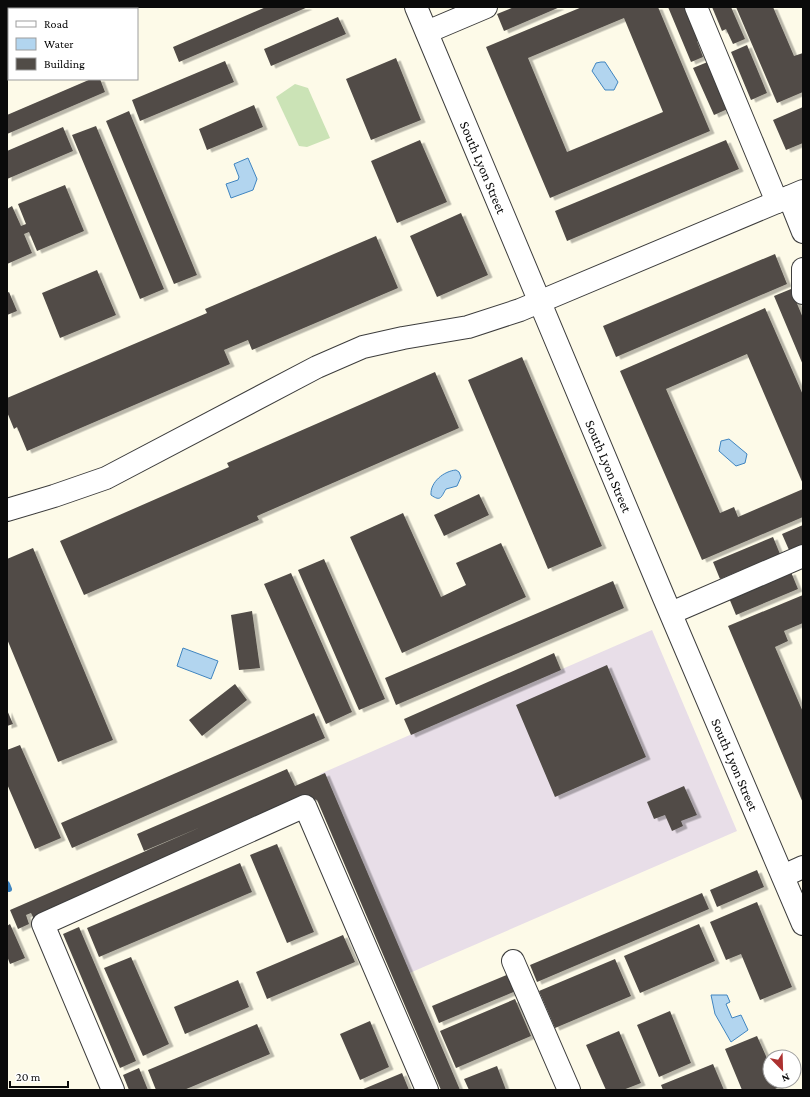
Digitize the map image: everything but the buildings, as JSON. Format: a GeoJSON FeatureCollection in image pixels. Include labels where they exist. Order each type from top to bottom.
{"type":"FeatureCollection","features":[{"type":"Feature","properties":{"kind":"street","name":"South Lyon Street"},"geometry":{"type":"LineString","coordinates":[[416,7],[670,613],[803,924]]}},
{"type":"Feature","properties":{"kind":"street"},"geometry":{"type":"LineString","coordinates":[[427,32],[486,7]]}},
{"type":"Feature","properties":{"kind":"street"},"geometry":{"type":"LineString","coordinates":[[696,7],[790,197],[803,232]]}},
{"type":"Feature","properties":{"kind":"street"},"geometry":{"type":"LineString","coordinates":[[7,510],[106,478],[317,367],[363,347],[403,338],[468,327],[540,302],[790,197]]}},
{"type":"Feature","properties":{"kind":"street"},"geometry":{"type":"LineString","coordinates":[[803,268],[803,293]]}},
{"type":"Feature","properties":{"kind":"street"},"geometry":{"type":"LineString","coordinates":[[670,613],[803,556]]}},
{"type":"Feature","properties":{"kind":"street"},"geometry":{"type":"LineString","coordinates":[[113,1090],[43,924],[305,806],[427,1090]]}},
{"type":"Feature","properties":{"kind":"street"},"geometry":{"type":"LineString","coordinates":[[783,876],[803,867]]}},
{"type":"Feature","properties":{"kind":"street"},"geometry":{"type":"LineString","coordinates":[[512,961],[569,1090]]}},
{"type":"Feature","properties":{"kind":"shaded area"},"geometry":{"type":"Polygon","coordinates":[[[652,630],[737,831],[405,975],[320,774],[652,630]]]}},
{"type":"Feature","properties":{"kind":"green space"},"geometry":{"type":"Polygon","coordinates":[[[295,84],[308,88],[330,138],[307,147],[299,146],[276,97],[295,84]]]}},
{"type":"Feature","properties":{"kind":"water"},"geometry":{"type":"Polygon","coordinates":[[[605,62],[618,82],[614,90],[605,90],[592,71],[596,63],[605,62]]]}},
{"type":"Feature","properties":{"kind":"water"},"geometry":{"type":"Polygon","coordinates":[[[248,158],[257,179],[253,190],[231,198],[226,184],[238,180],[239,177],[234,164],[248,158]]]}},
{"type":"Feature","properties":{"kind":"water"},"geometry":{"type":"Polygon","coordinates":[[[729,439],[747,454],[745,463],[736,466],[719,451],[721,441],[729,439]]]}},
{"type":"Feature","properties":{"kind":"water"},"geometry":{"type":"Polygon","coordinates":[[[456,470],[459,472],[461,477],[457,486],[446,489],[440,498],[431,495],[431,490],[439,478],[447,472],[456,470]]]}},
{"type":"Feature","properties":{"kind":"water"},"geometry":{"type":"Polygon","coordinates":[[[183,648],[218,661],[211,679],[177,666],[183,648]]]}},
{"type":"Feature","properties":{"kind":"water"},"geometry":{"type":"Polygon","coordinates":[[[711,995],[727,995],[730,1002],[726,1004],[732,1018],[741,1015],[748,1030],[731,1042],[715,1014],[711,995]]]}},
{"type":"Feature","properties":{"kind":"waterway"},"geometry":{"type":"LineString","coordinates":[[7,884],[9,889]]}}]}
